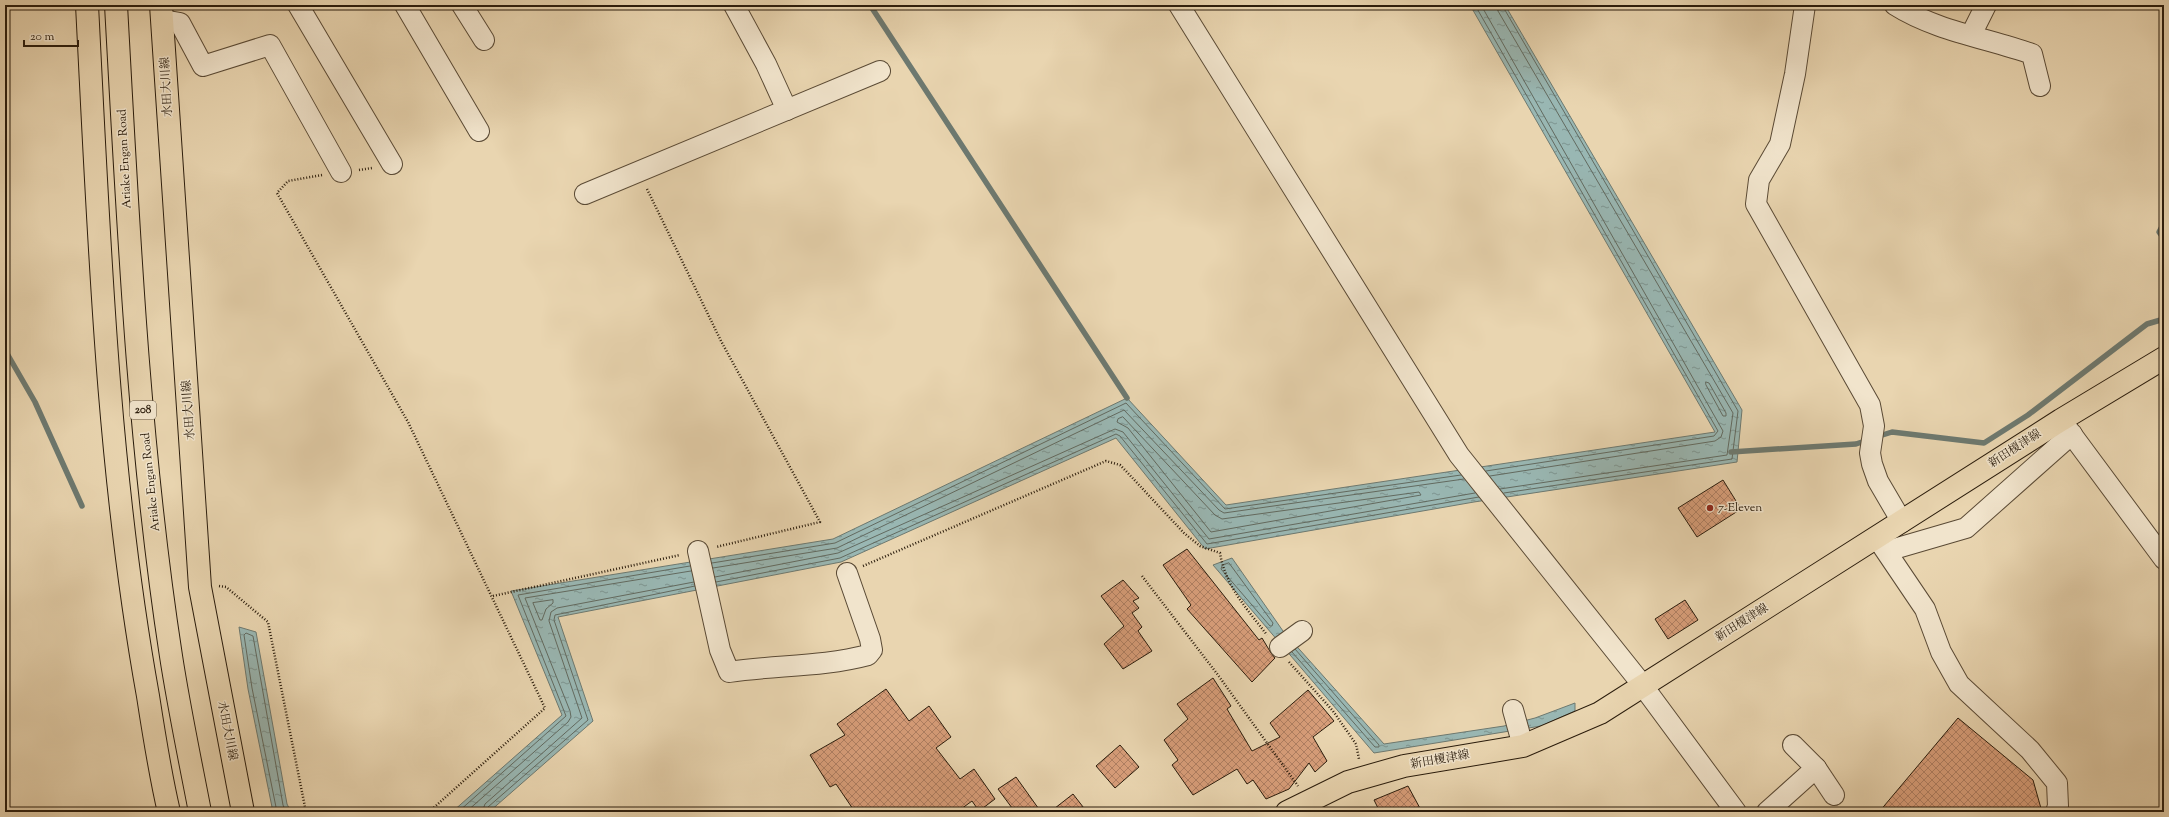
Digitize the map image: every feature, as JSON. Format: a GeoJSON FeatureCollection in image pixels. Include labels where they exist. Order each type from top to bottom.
{"type":"FeatureCollection","features":[{"type":"Feature","properties":{"kind":"main road"},"geometry":{"type":"LineString","coordinates":[[87,5],[100,247],[116,468],[133,616],[169,812]]}},
{"type":"Feature","properties":{"kind":"main road","name":"Ariake Engan Road"},"geometry":{"type":"LineString","coordinates":[[105,5],[129,370],[145,534],[161,658],[189,812]]}},
{"type":"Feature","properties":{"kind":"main road","name":"Ariake Engan Road"},"geometry":{"type":"LineString","coordinates":[[116,5],[138,354],[156,533],[171,656],[200,812]]}},
{"type":"Feature","properties":{"kind":"main road","name":"水田大川線"},"geometry":{"type":"LineString","coordinates":[[162,12],[200,587],[243,812]]}},
{"type":"Feature","properties":{"kind":"main road","name":"新田榎津線"},"geometry":{"type":"LineString","coordinates":[[1288,812],[1348,782],[1404,766],[1523,746],[1600,713],[1644,687],[1712,642],[1882,545],[1902,522],[2067,427],[2164,358]]}},
{"type":"Feature","properties":{"kind":"street"},"geometry":{"type":"LineString","coordinates":[[298,5],[392,164]]}},
{"type":"Feature","properties":{"kind":"street"},"geometry":{"type":"LineString","coordinates":[[405,5],[479,131]]}},
{"type":"Feature","properties":{"kind":"street"},"geometry":{"type":"LineString","coordinates":[[462,5],[484,40]]}},
{"type":"Feature","properties":{"kind":"street"},"geometry":{"type":"LineString","coordinates":[[734,5],[766,64],[787,110]]}},
{"type":"Feature","properties":{"kind":"street"},"geometry":{"type":"LineString","coordinates":[[1179,5],[1467,466],[1644,687],[1655,705],[1736,812]]}},
{"type":"Feature","properties":{"kind":"street"},"geometry":{"type":"LineString","coordinates":[[1805,5],[1795,74],[1780,144],[1759,180],[1756,204],[1870,405],[1874,426],[1870,453],[1878,481],[1902,522]]}},
{"type":"Feature","properties":{"kind":"street"},"geometry":{"type":"LineString","coordinates":[[1895,5],[1933,25],[2002,43],[2032,54],[2040,86]]}},
{"type":"Feature","properties":{"kind":"street"},"geometry":{"type":"LineString","coordinates":[[1971,35],[1986,5]]}},
{"type":"Feature","properties":{"kind":"street"},"geometry":{"type":"LineString","coordinates":[[162,12],[180,23],[203,66],[270,45],[341,172]]}},
{"type":"Feature","properties":{"kind":"street"},"geometry":{"type":"LineString","coordinates":[[585,194],[880,71]]}},
{"type":"Feature","properties":{"kind":"street"},"geometry":{"type":"LineString","coordinates":[[2056,812],[2058,806],[2057,783],[2030,750],[1959,684],[1941,652],[1925,609],[1882,545],[1966,528],[2067,427],[2164,559]]}},
{"type":"Feature","properties":{"kind":"street"},"geometry":{"type":"LineString","coordinates":[[699,556],[720,650],[729,672],[856,658],[868,655],[872,650],[870,639],[846,573]]}},
{"type":"Feature","properties":{"kind":"street"},"geometry":{"type":"LineString","coordinates":[[1279,649],[1302,631]]}},
{"type":"Feature","properties":{"kind":"street"},"geometry":{"type":"LineString","coordinates":[[1514,710],[1523,746]]}},
{"type":"Feature","properties":{"kind":"street"},"geometry":{"type":"LineString","coordinates":[[1793,745],[1816,768],[1834,795]]}},
{"type":"Feature","properties":{"kind":"street"},"geometry":{"type":"LineString","coordinates":[[1767,812],[1816,768]]}},
{"type":"Feature","properties":{"kind":"path"},"geometry":{"type":"LineString","coordinates":[[392,164],[288,181],[278,193],[408,422],[493,596],[545,708],[429,812]]}},
{"type":"Feature","properties":{"kind":"path"},"geometry":{"type":"LineString","coordinates":[[493,596],[699,556],[820,522],[720,341],[639,172]]}},
{"type":"Feature","properties":{"kind":"path"},"geometry":{"type":"LineString","coordinates":[[846,573],[1106,461],[1120,465],[1184,534],[1200,546],[1220,553],[1225,574],[1234,591],[1279,649],[1333,711],[1356,744],[1360,764]]}},
{"type":"Feature","properties":{"kind":"path"},"geometry":{"type":"LineString","coordinates":[[1142,576],[1218,675],[1309,801]]}},
{"type":"Feature","properties":{"kind":"path"},"geometry":{"type":"LineString","coordinates":[[200,587],[226,587],[268,622],[306,812]]}},
{"type":"Feature","properties":{"kind":"water"},"geometry":{"type":"Polygon","coordinates":[[[1470,5],[1505,5],[1742,410],[1737,462],[1474,502],[1205,549],[1116,438],[841,562],[558,617],[593,721],[489,812],[452,812],[562,715],[511,591],[833,539],[1127,398],[1226,505],[1715,432],[1470,5]]]}},
{"type":"Feature","properties":{"kind":"water"},"geometry":{"type":"Polygon","coordinates":[[[1232,558],[1283,631],[1384,744],[1504,726],[1535,718],[1575,703],[1575,711],[1541,726],[1374,753],[1213,565],[1232,558]]]}},
{"type":"Feature","properties":{"kind":"water"},"geometry":{"type":"Polygon","coordinates":[[[239,627],[256,632],[287,804],[291,812],[273,812],[248,689],[239,627]]]}},
{"type":"Feature","properties":{"kind":"building","name":"7-Eleven"},"geometry":{"type":"Polygon","coordinates":[[[1723,480],[1741,509],[1697,537],[1678,508],[1723,480]]]}},
{"type":"Feature","properties":{"kind":"building"},"geometry":{"type":"Polygon","coordinates":[[[1187,549],[1259,640],[1262,638],[1275,658],[1252,682],[1187,609],[1191,605],[1163,565],[1187,549]]]}},
{"type":"Feature","properties":{"kind":"building"},"geometry":{"type":"Polygon","coordinates":[[[1123,580],[1139,598],[1133,601],[1139,608],[1132,613],[1142,627],[1138,631],[1152,651],[1123,669],[1104,644],[1124,626],[1101,596],[1123,580]]]}},
{"type":"Feature","properties":{"kind":"building"},"geometry":{"type":"Polygon","coordinates":[[[1685,600],[1698,620],[1668,639],[1655,619],[1685,600]]]}},
{"type":"Feature","properties":{"kind":"building"},"geometry":{"type":"Polygon","coordinates":[[[1213,678],[1231,706],[1227,709],[1252,751],[1280,737],[1270,723],[1308,690],[1334,721],[1313,737],[1327,761],[1315,772],[1309,763],[1289,789],[1266,799],[1253,780],[1247,784],[1237,769],[1193,795],[1172,765],[1178,760],[1164,740],[1188,719],[1177,704],[1213,678]]]}},
{"type":"Feature","properties":{"kind":"building"},"geometry":{"type":"Polygon","coordinates":[[[886,689],[909,721],[929,706],[951,737],[936,748],[960,779],[974,769],[995,799],[979,811],[972,801],[957,812],[855,812],[836,784],[830,787],[810,755],[845,735],[837,724],[886,689]]]}},
{"type":"Feature","properties":{"kind":"building"},"geometry":{"type":"Polygon","coordinates":[[[1958,718],[2033,780],[2042,812],[1879,812],[1958,718]]]}},
{"type":"Feature","properties":{"kind":"building"},"geometry":{"type":"Polygon","coordinates":[[[1120,745],[1139,767],[1115,788],[1096,766],[1120,745]]]}},
{"type":"Feature","properties":{"kind":"building"},"geometry":{"type":"Polygon","coordinates":[[[1016,777],[1041,812],[1015,812],[998,789],[1016,777]]]}},
{"type":"Feature","properties":{"kind":"building"},"geometry":{"type":"Polygon","coordinates":[[[1408,786],[1422,812],[1380,812],[1374,800],[1408,786]]]}},
{"type":"Feature","properties":{"kind":"building"},"geometry":{"type":"Polygon","coordinates":[[[1073,794],[1087,812],[1050,812],[1073,794]]]}},
{"type":"Feature","properties":{"kind":"waterway"},"geometry":{"type":"LineString","coordinates":[[870,5],[1127,398]]}},
{"type":"Feature","properties":{"kind":"waterway"},"geometry":{"type":"LineString","coordinates":[[2164,223],[2159,232],[2164,239]]}},
{"type":"Feature","properties":{"kind":"waterway"},"geometry":{"type":"LineString","coordinates":[[1876,437],[1892,432],[1984,443],[2028,415],[2147,324],[2164,319]]}},
{"type":"Feature","properties":{"kind":"waterway"},"geometry":{"type":"LineString","coordinates":[[5,350],[35,402],[82,506]]}},
{"type":"Feature","properties":{"kind":"waterway"},"geometry":{"type":"LineString","coordinates":[[1731,452],[1856,444],[1868,440]]}},
{"type":"Feature","properties":{"kind":"place","name":"7-Eleven"},"geometry":{"type":"Point","coordinates":[1710,508]}}]}
